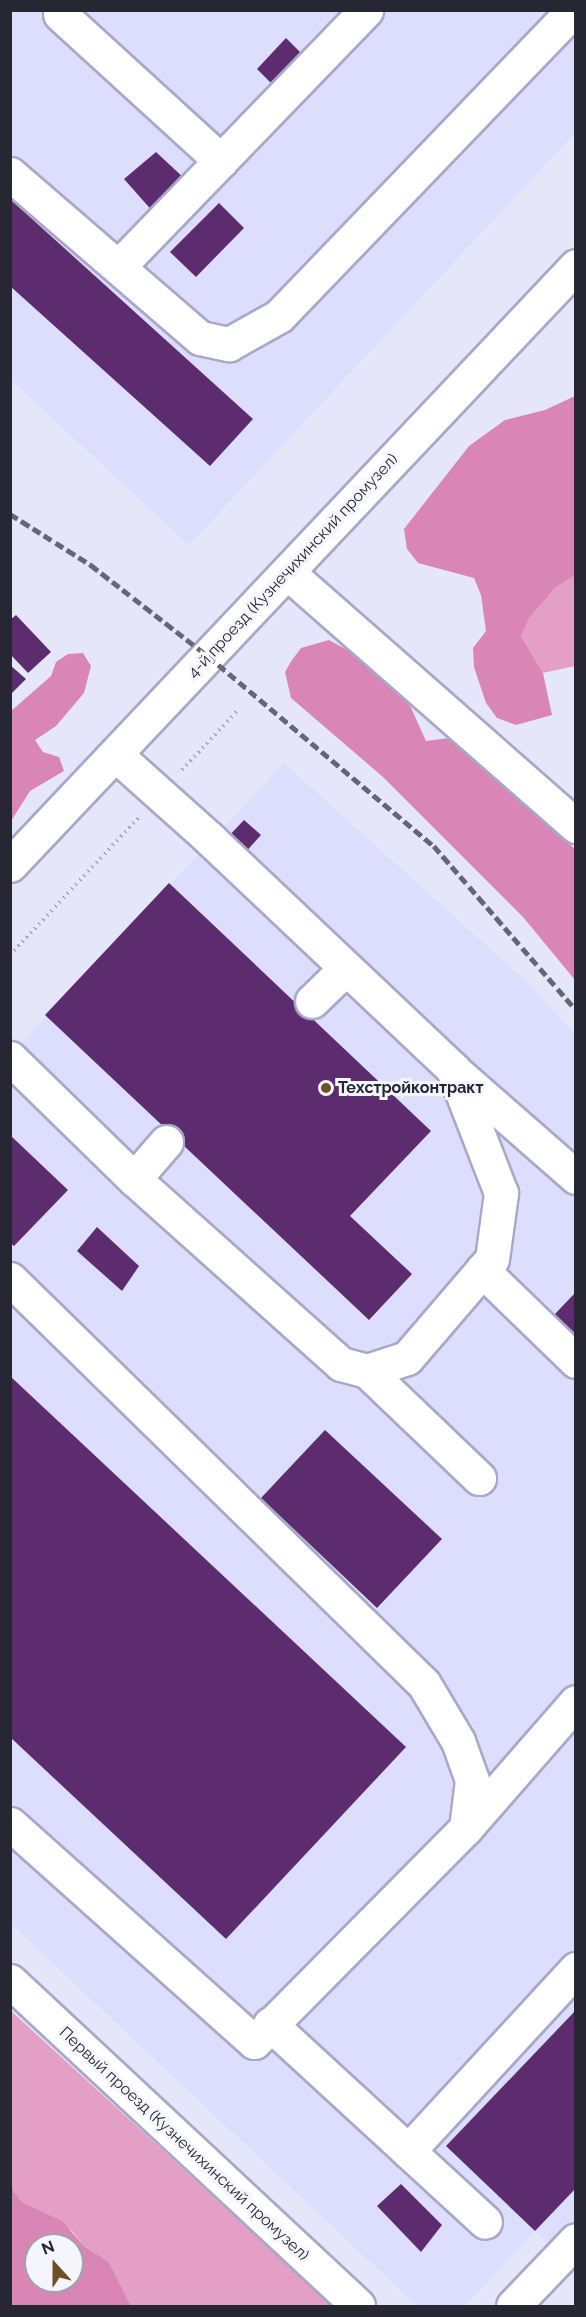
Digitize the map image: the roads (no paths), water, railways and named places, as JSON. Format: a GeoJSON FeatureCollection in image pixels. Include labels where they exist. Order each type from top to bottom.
{"type":"FeatureCollection","features":[{"type":"Feature","properties":{"kind":"street"},"geometry":{"type":"LineString","coordinates":[[10,174],[200,338],[229,344],[279,316],[573,10]]}},
{"type":"Feature","properties":{"kind":"street"},"geometry":{"type":"LineString","coordinates":[[60,14],[221,161]]}},
{"type":"Feature","properties":{"kind":"street"},"geometry":{"type":"LineString","coordinates":[[119,266],[221,161],[352,15]]}},
{"type":"Feature","properties":{"kind":"street","name":"4-й проезд (Кузнечихинский промузел)"},"geometry":{"type":"LineString","coordinates":[[10,865],[576,266]]}},
{"type":"Feature","properties":{"kind":"street"},"geometry":{"type":"LineString","coordinates":[[287,572],[576,826]]}},
{"type":"Feature","properties":{"kind":"street"},"geometry":{"type":"LineString","coordinates":[[115,754],[453,1070],[576,1177]]}},
{"type":"Feature","properties":{"kind":"street"},"geometry":{"type":"LineString","coordinates":[[312,1001],[346,968]]}},
{"type":"Feature","properties":{"kind":"street"},"geometry":{"type":"LineString","coordinates":[[10,1058],[134,1179],[341,1364],[367,1371],[479,1478]]}},
{"type":"Feature","properties":{"kind":"street"},"geometry":{"type":"LineString","coordinates":[[367,1371],[407,1358],[492,1259],[501,1193],[453,1070]]}},
{"type":"Feature","properties":{"kind":"street"},"geometry":{"type":"LineString","coordinates":[[134,1179],[166,1142]]}},
{"type":"Feature","properties":{"kind":"street"},"geometry":{"type":"LineString","coordinates":[[482,1270],[576,1361]]}},
{"type":"Feature","properties":{"kind":"street"},"geometry":{"type":"LineString","coordinates":[[10,1279],[424,1684],[458,1741],[472,1780],[466,1827]]}},
{"type":"Feature","properties":{"kind":"street"},"geometry":{"type":"LineString","coordinates":[[10,1824],[254,2042],[466,1827],[576,1702]]}},
{"type":"Feature","properties":{"kind":"street"},"geometry":{"type":"LineString","coordinates":[[408,2151],[576,1969]]}},
{"type":"Feature","properties":{"kind":"street","name":"Первый проезд (Кузнечихинский промузел)"},"geometry":{"type":"LineString","coordinates":[[10,1981],[357,2307]]}},
{"type":"Feature","properties":{"kind":"street"},"geometry":{"type":"LineString","coordinates":[[270,2024],[484,2222]]}},
{"type":"Feature","properties":{"kind":"street"},"geometry":{"type":"LineString","coordinates":[[513,2307],[576,2240]]}},
{"type":"Feature","properties":{"kind":"railway"},"geometry":{"type":"LineString","coordinates":[[10,514],[91,565],[208,656],[434,846],[576,1010]]}},
{"type":"Feature","properties":{"kind":"place","name":"Техстройконтракт"},"geometry":{"type":"Point","coordinates":[326,1088]}}]}
